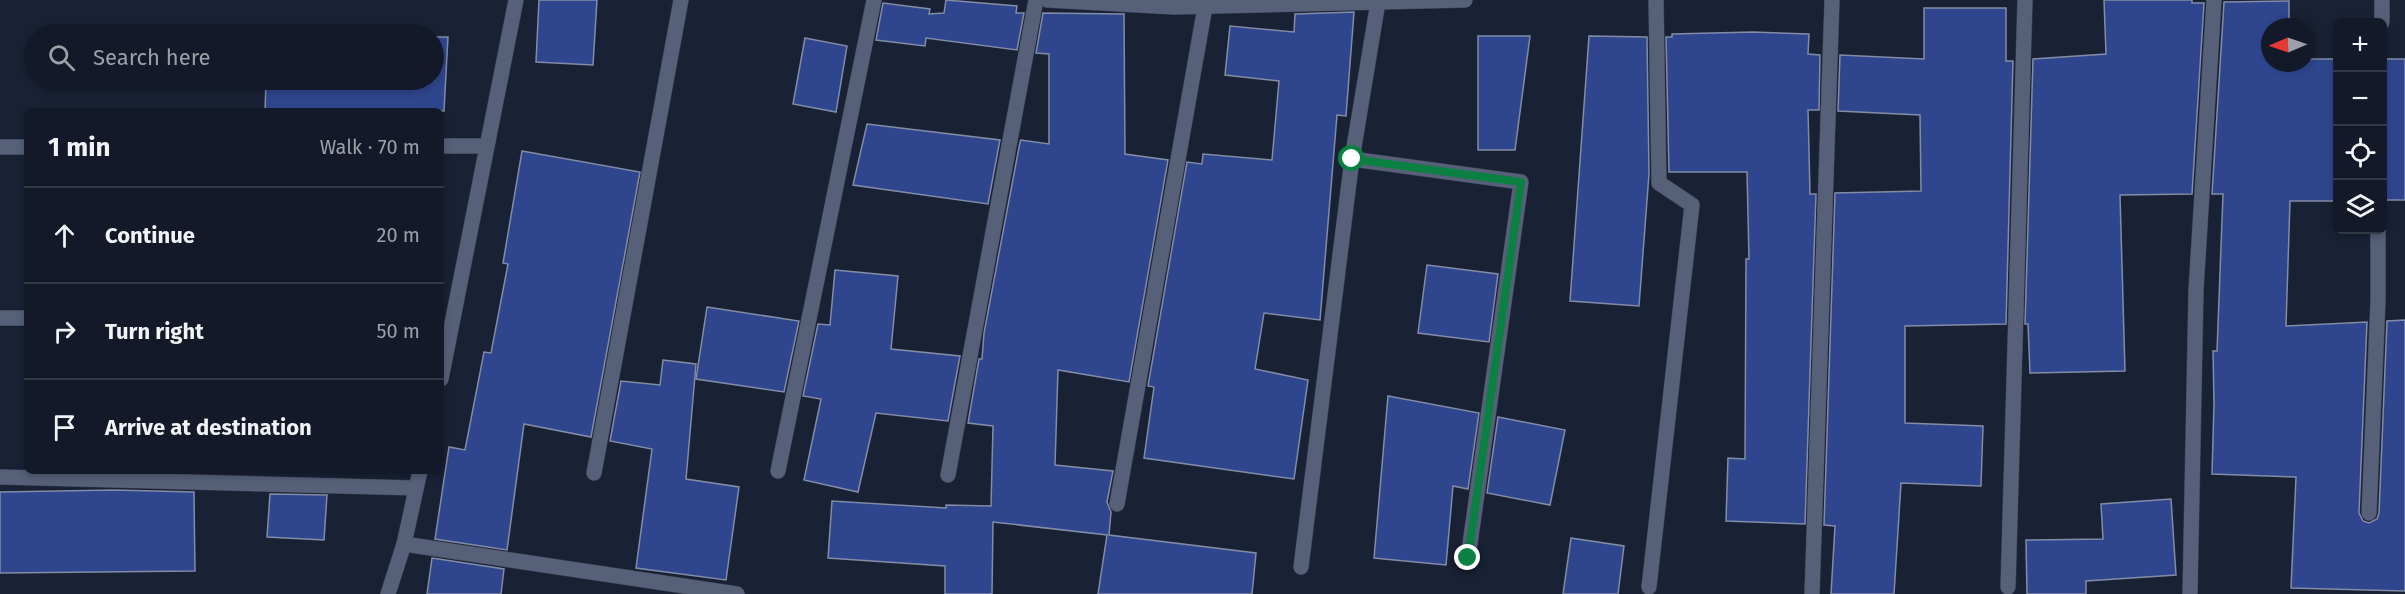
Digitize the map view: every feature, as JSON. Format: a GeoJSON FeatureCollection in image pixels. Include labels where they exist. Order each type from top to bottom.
{"type":"FeatureCollection","features":[{"type":"Feature","properties":{"kind":"street"},"geometry":{"type":"LineString","coordinates":[[444,354],[447,328],[516,0]]}},
{"type":"Feature","properties":{"kind":"street"},"geometry":{"type":"LineString","coordinates":[[594,473],[681,0]]}},
{"type":"Feature","properties":{"kind":"street"},"geometry":{"type":"LineString","coordinates":[[778,471],[874,0]]}},
{"type":"Feature","properties":{"kind":"street"},"geometry":{"type":"LineString","coordinates":[[948,475],[1035,0]]}},
{"type":"Feature","properties":{"kind":"street"},"geometry":{"type":"LineString","coordinates":[[1047,0],[1205,7],[1465,0]]}},
{"type":"Feature","properties":{"kind":"street"},"geometry":{"type":"LineString","coordinates":[[1649,586],[1692,206],[1659,183],[1656,0]]}},
{"type":"Feature","properties":{"kind":"street"},"geometry":{"type":"LineString","coordinates":[[1812,594],[1832,0]]}},
{"type":"Feature","properties":{"kind":"street"},"geometry":{"type":"LineString","coordinates":[[2008,587],[2025,0]]}},
{"type":"Feature","properties":{"kind":"street"},"geometry":{"type":"LineString","coordinates":[[2190,594],[2196,290],[2214,0]]}},
{"type":"Feature","properties":{"kind":"street"},"geometry":{"type":"LineString","coordinates":[[2382,0],[2382,18]]}},
{"type":"Feature","properties":{"kind":"street"},"geometry":{"type":"LineString","coordinates":[[1301,567],[1352,159],[1378,2]]}},
{"type":"Feature","properties":{"kind":"street"},"geometry":{"type":"LineString","coordinates":[[1117,504],[1205,7]]}},
{"type":"Feature","properties":{"kind":"street"},"geometry":{"type":"LineString","coordinates":[[444,146],[486,146]]}},
{"type":"Feature","properties":{"kind":"street"},"geometry":{"type":"LineString","coordinates":[[0,147],[24,147]]}},
{"type":"Feature","properties":{"kind":"street"},"geometry":{"type":"LineString","coordinates":[[1352,159],[1521,182],[1468,558]]}},
{"type":"Feature","properties":{"kind":"street"},"geometry":{"type":"LineString","coordinates":[[2369,513],[2378,301],[2378,234]]}},
{"type":"Feature","properties":{"kind":"street"},"geometry":{"type":"LineString","coordinates":[[0,318],[24,318]]}},
{"type":"Feature","properties":{"kind":"street"},"geometry":{"type":"LineString","coordinates":[[388,594],[404,544],[419,474]]}},
{"type":"Feature","properties":{"kind":"street"},"geometry":{"type":"LineString","coordinates":[[0,477],[416,488]]}},
{"type":"Feature","properties":{"kind":"street"},"geometry":{"type":"LineString","coordinates":[[404,544],[737,594]]}},
{"type":"Feature","properties":{"kind":"building"},"geometry":{"type":"Polygon","coordinates":[[[539,0],[597,0],[593,65],[536,62],[539,0]]]}},
{"type":"Feature","properties":{"kind":"building"},"geometry":{"type":"Polygon","coordinates":[[[946,0],[1017,6],[1016,13],[1024,13],[1017,50],[926,38],[925,46],[876,40],[883,3],[930,9],[929,14],[944,13],[946,0]]]}},
{"type":"Feature","properties":{"kind":"building"},"geometry":{"type":"Polygon","coordinates":[[[2104,0],[2192,0],[2192,3],[2204,3],[2192,194],[2120,195],[2125,371],[2030,373],[2028,324],[2025,324],[2033,59],[2106,54],[2104,0]]]}},
{"type":"Feature","properties":{"kind":"building"},"geometry":{"type":"Polygon","coordinates":[[[2289,1],[2289,18],[2261,18],[2261,72],[2315,72],[2315,59],[2333,59],[2333,201],[2290,201],[2286,326],[2367,322],[2359,513],[2363,521],[2369,523],[2377,519],[2379,513],[2387,321],[2405,320],[2405,591],[2291,588],[2296,477],[2212,474],[2213,351],[2217,351],[2223,194],[2212,194],[2224,2],[2289,1]]]}},
{"type":"Feature","properties":{"kind":"building"},"geometry":{"type":"Polygon","coordinates":[[[1924,8],[2006,8],[2006,61],[2013,61],[2006,324],[1905,326],[1905,423],[1983,426],[1981,486],[1901,483],[1894,594],[1831,594],[1835,526],[1824,525],[1835,193],[1921,191],[1920,115],[1838,111],[1840,55],[1924,59],[1924,8]]]}},
{"type":"Feature","properties":{"kind":"building"},"geometry":{"type":"Polygon","coordinates":[[[1354,12],[1346,116],[1337,115],[1320,320],[1264,313],[1255,369],[1308,380],[1294,479],[1144,458],[1154,387],[1148,386],[1187,162],[1202,164],[1203,154],[1272,160],[1279,81],[1225,75],[1230,26],[1294,32],[1295,14],[1354,12]]]}},
{"type":"Feature","properties":{"kind":"building"},"geometry":{"type":"Polygon","coordinates":[[[1043,13],[1124,14],[1125,154],[1168,160],[1129,382],[1058,370],[1055,465],[1113,471],[1107,502],[1111,512],[1109,535],[1256,553],[1252,594],[1098,594],[1107,535],[993,522],[992,594],[945,594],[945,566],[828,558],[832,501],[946,508],[946,505],[991,506],[993,426],[968,423],[979,359],[982,359],[984,333],[1020,142],[1021,140],[1049,144],[1049,54],[1036,53],[1043,13]]]}},
{"type":"Feature","properties":{"kind":"building"},"geometry":{"type":"Polygon","coordinates":[[[1753,32],[1809,34],[1808,54],[1820,55],[1819,110],[1808,110],[1810,194],[1816,194],[1805,524],[1726,521],[1728,458],[1745,459],[1746,259],[1749,259],[1747,172],[1669,172],[1666,37],[1672,37],[1672,34],[1753,32]]]}},
{"type":"Feature","properties":{"kind":"building"},"geometry":{"type":"Polygon","coordinates":[[[1478,36],[1530,36],[1515,150],[1478,150],[1478,36]]]}},
{"type":"Feature","properties":{"kind":"building"},"geometry":{"type":"Polygon","coordinates":[[[1589,36],[1647,37],[1649,174],[1639,306],[1570,301],[1589,36]]]}},
{"type":"Feature","properties":{"kind":"building"},"geometry":{"type":"Polygon","coordinates":[[[444,37],[448,37],[444,111],[444,108],[265,108],[266,90],[444,90],[444,37]]]}},
{"type":"Feature","properties":{"kind":"building"},"geometry":{"type":"Polygon","coordinates":[[[805,38],[847,46],[836,112],[793,104],[805,38]]]}},
{"type":"Feature","properties":{"kind":"building"},"geometry":{"type":"Polygon","coordinates":[[[2387,59],[2405,59],[2405,200],[2387,200],[2387,59]]]}},
{"type":"Feature","properties":{"kind":"building"},"geometry":{"type":"Polygon","coordinates":[[[867,124],[1000,140],[988,204],[853,185],[867,124]]]}},
{"type":"Feature","properties":{"kind":"building"},"geometry":{"type":"Polygon","coordinates":[[[522,151],[640,172],[591,437],[524,424],[507,550],[435,539],[449,447],[465,450],[484,352],[491,353],[508,264],[503,263],[522,151]]]}},
{"type":"Feature","properties":{"kind":"building"},"geometry":{"type":"Polygon","coordinates":[[[1427,265],[1498,274],[1489,342],[1418,333],[1427,265]]]}},
{"type":"Feature","properties":{"kind":"building"},"geometry":{"type":"Polygon","coordinates":[[[835,270],[898,276],[891,349],[960,356],[948,421],[876,413],[858,492],[804,480],[821,399],[803,396],[818,324],[830,325],[835,270]]]}},
{"type":"Feature","properties":{"kind":"building"},"geometry":{"type":"Polygon","coordinates":[[[707,307],[799,321],[784,392],[696,379],[707,307]]]}},
{"type":"Feature","properties":{"kind":"building"},"geometry":{"type":"Polygon","coordinates":[[[663,360],[696,364],[686,479],[739,487],[726,580],[636,568],[652,449],[610,441],[621,381],[660,385],[663,360]]]}},
{"type":"Feature","properties":{"kind":"building"},"geometry":{"type":"Polygon","coordinates":[[[1388,396],[1479,413],[1468,489],[1453,486],[1446,565],[1374,558],[1388,396]]]}},
{"type":"Feature","properties":{"kind":"building"},"geometry":{"type":"Polygon","coordinates":[[[1498,417],[1565,430],[1550,505],[1487,493],[1498,417]]]}},
{"type":"Feature","properties":{"kind":"building"},"geometry":{"type":"Polygon","coordinates":[[[114,490],[194,492],[195,571],[0,573],[0,492],[114,490]]]}},
{"type":"Feature","properties":{"kind":"building"},"geometry":{"type":"Polygon","coordinates":[[[270,494],[327,495],[324,540],[267,537],[270,494]]]}},
{"type":"Feature","properties":{"kind":"building"},"geometry":{"type":"Polygon","coordinates":[[[2171,499],[2176,575],[2086,581],[2086,594],[2027,594],[2026,540],[2103,539],[2101,504],[2171,499]]]}},
{"type":"Feature","properties":{"kind":"building"},"geometry":{"type":"Polygon","coordinates":[[[1571,538],[1624,546],[1618,594],[1563,594],[1571,538]]]}},
{"type":"Feature","properties":{"kind":"building"},"geometry":{"type":"Polygon","coordinates":[[[432,558],[504,569],[501,594],[427,594],[432,558]]]}},
{"type":"Feature","properties":{"kind":"route"},"geometry":{"type":"LineString","coordinates":[[1352,159],[1521,182],[1468,558]]}}]}
